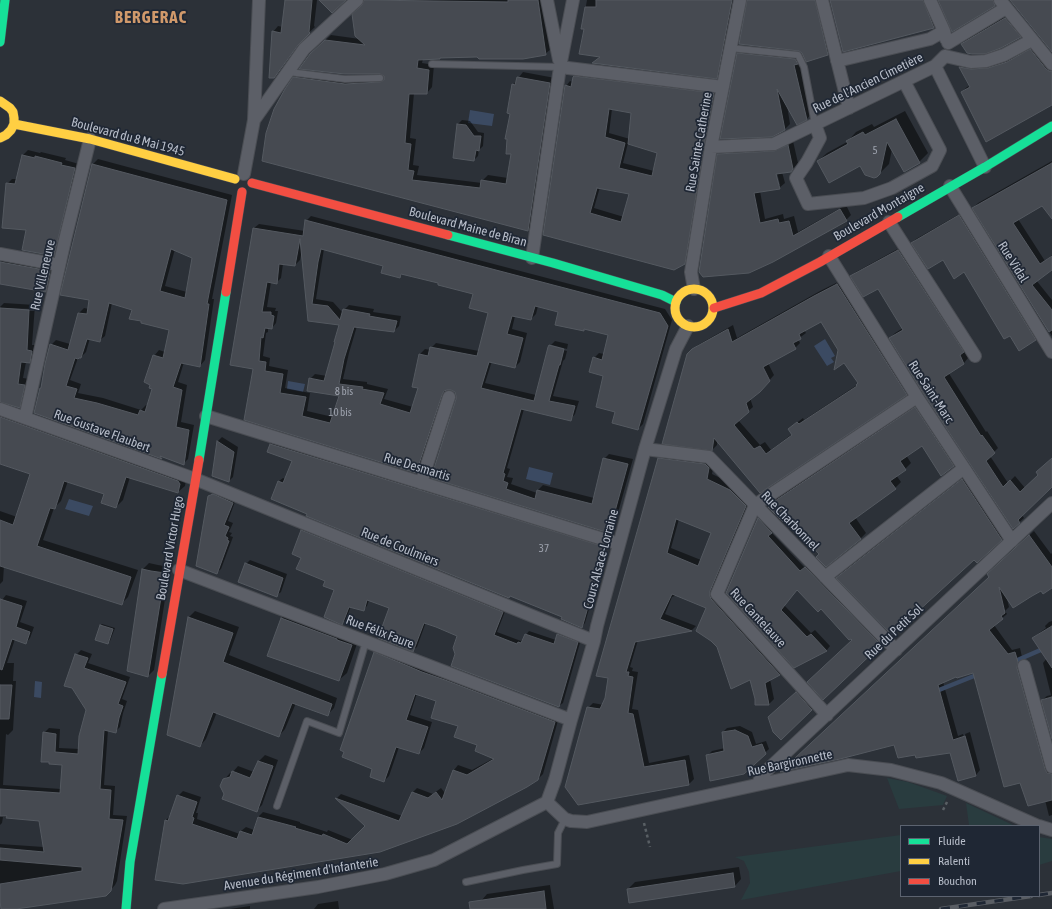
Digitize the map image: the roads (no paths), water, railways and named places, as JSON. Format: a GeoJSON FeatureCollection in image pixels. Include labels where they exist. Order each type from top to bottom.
{"type":"FeatureCollection","features":[{"type":"Feature","properties":{"kind":"main road"},"geometry":{"type":"LineString","coordinates":[[0,42],[5,0]]}},
{"type":"Feature","properties":{"kind":"main road"},"geometry":{"type":"LineString","coordinates":[[0,101],[10,108],[13,112],[14,118],[14,124],[11,130],[0,138]]}},
{"type":"Feature","properties":{"kind":"main road","name":"Boulevard du 8 Mai 1945"},"geometry":{"type":"LineString","coordinates":[[14,124],[90,139],[244,179]]}},
{"type":"Feature","properties":{"kind":"main road","name":"Boulevard Montaigne"},"geometry":{"type":"LineString","coordinates":[[714,308],[761,293],[890,222],[1052,126]]}},
{"type":"Feature","properties":{"kind":"main road"},"geometry":{"type":"LineString","coordinates":[[244,179],[252,186],[248,191],[242,192],[237,190],[234,185],[244,179]]}},
{"type":"Feature","properties":{"kind":"main road","name":"Boulevard Maine de Biran"},"geometry":{"type":"LineString","coordinates":[[244,179],[662,295],[676,302]]}},
{"type":"Feature","properties":{"kind":"main road","name":"Boulevard Victor Hugo"},"geometry":{"type":"LineString","coordinates":[[126,909],[130,862],[206,416],[242,192]]}},
{"type":"Feature","properties":{"kind":"main road"},"geometry":{"type":"LineString","coordinates":[[694,289],[706,292],[713,302],[714,308],[710,320],[700,327],[694,328],[682,324],[678,319],[675,308],[679,296],[683,292],[694,289]]}},
{"type":"Feature","properties":{"kind":"street"},"geometry":{"type":"LineString","coordinates":[[244,179],[254,120],[259,0]]}},
{"type":"Feature","properties":{"kind":"street"},"geometry":{"type":"LineString","coordinates":[[254,120],[304,49],[357,0]]}},
{"type":"Feature","properties":{"kind":"street"},"geometry":{"type":"LineString","coordinates":[[547,0],[560,67]]}},
{"type":"Feature","properties":{"kind":"street"},"geometry":{"type":"LineString","coordinates":[[532,258],[560,67],[573,0]]}},
{"type":"Feature","properties":{"kind":"street","name":"Rue Sainte-Catherine"},"geometry":{"type":"LineString","coordinates":[[694,289],[691,272],[711,147],[740,0]]}},
{"type":"Feature","properties":{"kind":"street"},"geometry":{"type":"LineString","coordinates":[[822,0],[849,108]]}},
{"type":"Feature","properties":{"kind":"street"},"geometry":{"type":"LineString","coordinates":[[930,0],[946,37],[945,56],[971,62],[986,62],[1004,55],[1032,40]]}},
{"type":"Feature","properties":{"kind":"street"},"geometry":{"type":"LineString","coordinates":[[837,61],[930,39],[946,37],[1003,4],[1052,64]]}},
{"type":"Feature","properties":{"kind":"street","name":"Rue de l'Ancien Cimetière"},"geometry":{"type":"LineString","coordinates":[[711,147],[774,144],[935,66],[945,56]]}},
{"type":"Feature","properties":{"kind":"street"},"geometry":{"type":"LineString","coordinates":[[935,66],[985,167]]}},
{"type":"Feature","properties":{"kind":"street"},"geometry":{"type":"LineString","coordinates":[[560,67],[723,87]]}},
{"type":"Feature","properties":{"kind":"street"},"geometry":{"type":"LineString","coordinates":[[815,124],[820,138],[807,162],[796,178],[808,204],[864,198],[892,188],[932,166],[940,150],[904,81]]}},
{"type":"Feature","properties":{"kind":"street","name":"Rue Villeneuve"},"geometry":{"type":"LineString","coordinates":[[25,418],[59,265],[90,139]]}},
{"type":"Feature","properties":{"kind":"street","name":"Rue Vidal"},"geometry":{"type":"LineString","coordinates":[[950,186],[1050,344]]}},
{"type":"Feature","properties":{"kind":"street"},"geometry":{"type":"LineString","coordinates":[[890,222],[975,356]]}},
{"type":"Feature","properties":{"kind":"street"},"geometry":{"type":"LineString","coordinates":[[0,254],[59,265]]}},
{"type":"Feature","properties":{"kind":"street","name":"Rue Saint-Marc"},"geometry":{"type":"LineString","coordinates":[[829,256],[916,397],[1012,541]]}},
{"type":"Feature","properties":{"kind":"street","name":"Cours Alsace-Lorraine"},"geometry":{"type":"LineString","coordinates":[[547,802],[555,780],[594,641],[645,449],[676,349],[688,326]]}},
{"type":"Feature","properties":{"kind":"street"},"geometry":{"type":"LineString","coordinates":[[421,483],[449,397]]}},
{"type":"Feature","properties":{"kind":"street"},"geometry":{"type":"LineString","coordinates":[[755,505],[916,397]]}},
{"type":"Feature","properties":{"kind":"street","name":"Rue Gustave Flaubert"},"geometry":{"type":"LineString","coordinates":[[0,409],[195,479]]}},
{"type":"Feature","properties":{"kind":"street","name":"Rue Desmartis"},"geometry":{"type":"LineString","coordinates":[[206,416],[619,544]]}},
{"type":"Feature","properties":{"kind":"street","name":"Rue Charbonnel"},"geometry":{"type":"LineString","coordinates":[[645,449],[709,457],[896,650]]}},
{"type":"Feature","properties":{"kind":"street"},"geometry":{"type":"LineString","coordinates":[[824,577],[964,468]]}},
{"type":"Feature","properties":{"kind":"street","name":"Rue de Coulmiers"},"geometry":{"type":"LineString","coordinates":[[195,479],[594,641]]}},
{"type":"Feature","properties":{"kind":"street","name":"Rue du Petit Sol"},"geometry":{"type":"LineString","coordinates":[[758,784],[762,775],[1052,503]]}},
{"type":"Feature","properties":{"kind":"street","name":"Rue Cantelauve"},"geometry":{"type":"LineString","coordinates":[[755,505],[717,594],[827,715]]}},
{"type":"Feature","properties":{"kind":"street","name":"Rue Félix Faure"},"geometry":{"type":"LineString","coordinates":[[179,570],[571,720]]}},
{"type":"Feature","properties":{"kind":"street"},"geometry":{"type":"LineString","coordinates":[[1024,666],[1052,767]]}},
{"type":"Feature","properties":{"kind":"street","name":"Rue Bargironnette"},"geometry":{"type":"LineString","coordinates":[[565,818],[571,821],[587,822],[848,765],[891,770],[941,783],[1037,825]]}},
{"type":"Feature","properties":{"kind":"street"},"geometry":{"type":"LineString","coordinates":[[547,802],[565,818]]}},
{"type":"Feature","properties":{"kind":"street","name":"Avenue du Régiment d'Infanterie"},"geometry":{"type":"LineString","coordinates":[[164,909],[318,887],[385,874],[434,860],[547,802]]}},
{"type":"Feature","properties":{"kind":"street","name":"Rue Bargironnette"},"geometry":{"type":"LineString","coordinates":[[1040,826],[1052,830]]}},
{"type":"Feature","properties":{"kind":"lane"},"geometry":{"type":"LineString","coordinates":[[730,48],[798,55],[804,67],[815,124]]}},
{"type":"Feature","properties":{"kind":"lane"},"geometry":{"type":"LineString","coordinates":[[432,64],[560,67]]}},
{"type":"Feature","properties":{"kind":"lane"},"geometry":{"type":"LineString","coordinates":[[289,72],[345,78],[380,78]]}},
{"type":"Feature","properties":{"kind":"lane"},"geometry":{"type":"LineString","coordinates":[[277,806],[307,721],[339,733],[366,641]]}},
{"type":"Feature","properties":{"kind":"lane"},"geometry":{"type":"LineString","coordinates":[[466,882],[557,864],[558,833],[565,818]]}},
{"type":"Feature","properties":{"kind":"water"},"geometry":{"type":"Polygon","coordinates":[[[470,110],[494,114],[492,126],[468,123],[470,110]]]}},
{"type":"Feature","properties":{"kind":"water"},"geometry":{"type":"Polygon","coordinates":[[[825,339],[835,356],[831,358],[834,362],[827,366],[814,346],[825,339]]]}},
{"type":"Feature","properties":{"kind":"water"},"geometry":{"type":"Polygon","coordinates":[[[288,381],[305,384],[303,392],[287,389],[288,381]]]}},
{"type":"Feature","properties":{"kind":"water"},"geometry":{"type":"Polygon","coordinates":[[[529,467],[553,473],[550,485],[526,479],[529,467]]]}},
{"type":"Feature","properties":{"kind":"water"},"geometry":{"type":"Polygon","coordinates":[[[69,499],[93,506],[89,516],[65,509],[69,499]]]}},
{"type":"Feature","properties":{"kind":"water"},"geometry":{"type":"Polygon","coordinates":[[[35,681],[42,682],[41,698],[34,697],[35,681]]]}},
{"type":"Feature","properties":{"kind":"waterway"},"geometry":{"type":"LineString","coordinates":[[1013,662],[1052,645]]}},
{"type":"Feature","properties":{"kind":"waterway"},"geometry":{"type":"LineString","coordinates":[[934,692],[979,674]]}},
{"type":"Feature","properties":{"kind":"railway"},"geometry":{"type":"LineString","coordinates":[[1040,895],[1052,893]]}},
{"type":"Feature","properties":{"kind":"railway"},"geometry":{"type":"LineString","coordinates":[[941,909],[1024,897]]}},
{"type":"Feature","properties":{"kind":"district","name":"BERGERAC"},"geometry":{"type":"Point","coordinates":[151,18]}}]}
